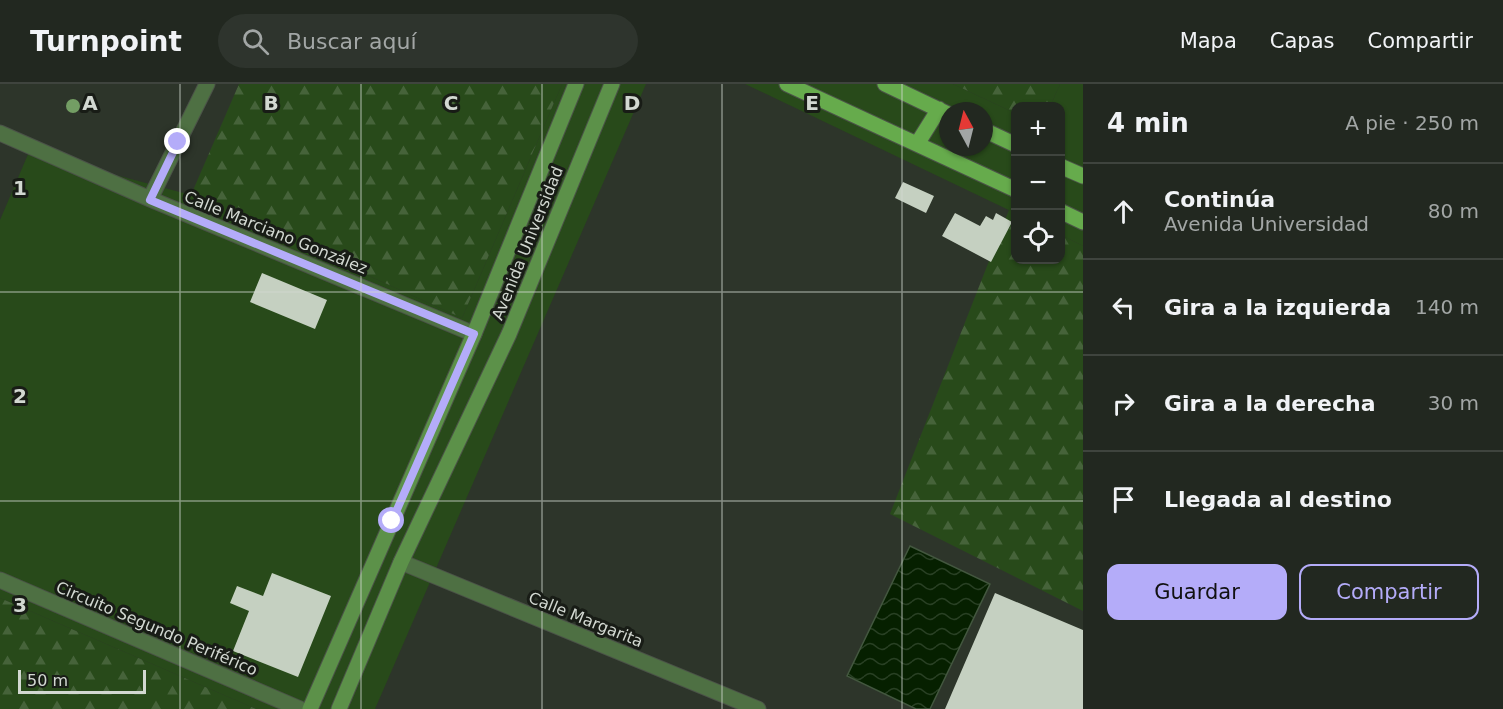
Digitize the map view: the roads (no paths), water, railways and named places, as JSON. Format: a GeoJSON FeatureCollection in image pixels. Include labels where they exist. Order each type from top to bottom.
{"type":"FeatureCollection","features":[{"type":"Feature","properties":{"kind":"main road","name":"Avenida Universidad"},"geometry":{"type":"LineString","coordinates":[[310,709],[474,334],[576,84]]}},
{"type":"Feature","properties":{"kind":"main road","name":"Avenida Universidad"},"geometry":{"type":"LineString","coordinates":[[339,709],[401,562],[509,334],[612,84]]}},
{"type":"Feature","properties":{"kind":"main road"},"geometry":{"type":"LineString","coordinates":[[787,84],[1011,188]]}},
{"type":"Feature","properties":{"kind":"main road"},"geometry":{"type":"LineString","coordinates":[[885,84],[939,109]]}},
{"type":"Feature","properties":{"kind":"main road"},"geometry":{"type":"LineString","coordinates":[[917,144],[939,117]]}},
{"type":"Feature","properties":{"kind":"main road"},"geometry":{"type":"LineString","coordinates":[[993,134],[1011,143]]}},
{"type":"Feature","properties":{"kind":"main road"},"geometry":{"type":"LineString","coordinates":[[1065,168],[1083,176]]}},
{"type":"Feature","properties":{"kind":"main road"},"geometry":{"type":"LineString","coordinates":[[1065,213],[1083,222]]}},
{"type":"Feature","properties":{"kind":"street"},"geometry":{"type":"LineString","coordinates":[[150,200],[207,84]]}},
{"type":"Feature","properties":{"kind":"street","name":"Calle Marciano González"},"geometry":{"type":"LineString","coordinates":[[0,132],[150,200],[474,334]]}},
{"type":"Feature","properties":{"kind":"street","name":"Calle Margarita"},"geometry":{"type":"LineString","coordinates":[[401,562],[758,709]]}},
{"type":"Feature","properties":{"kind":"street","name":"Circuito Segundo Periférico"},"geometry":{"type":"LineString","coordinates":[[0,580],[300,709]]}},
{"type":"Feature","properties":{"kind":"water"},"geometry":{"type":"Polygon","coordinates":[[[910,546],[990,584],[930,709],[916,709],[847,676],[910,546]]]}}]}
